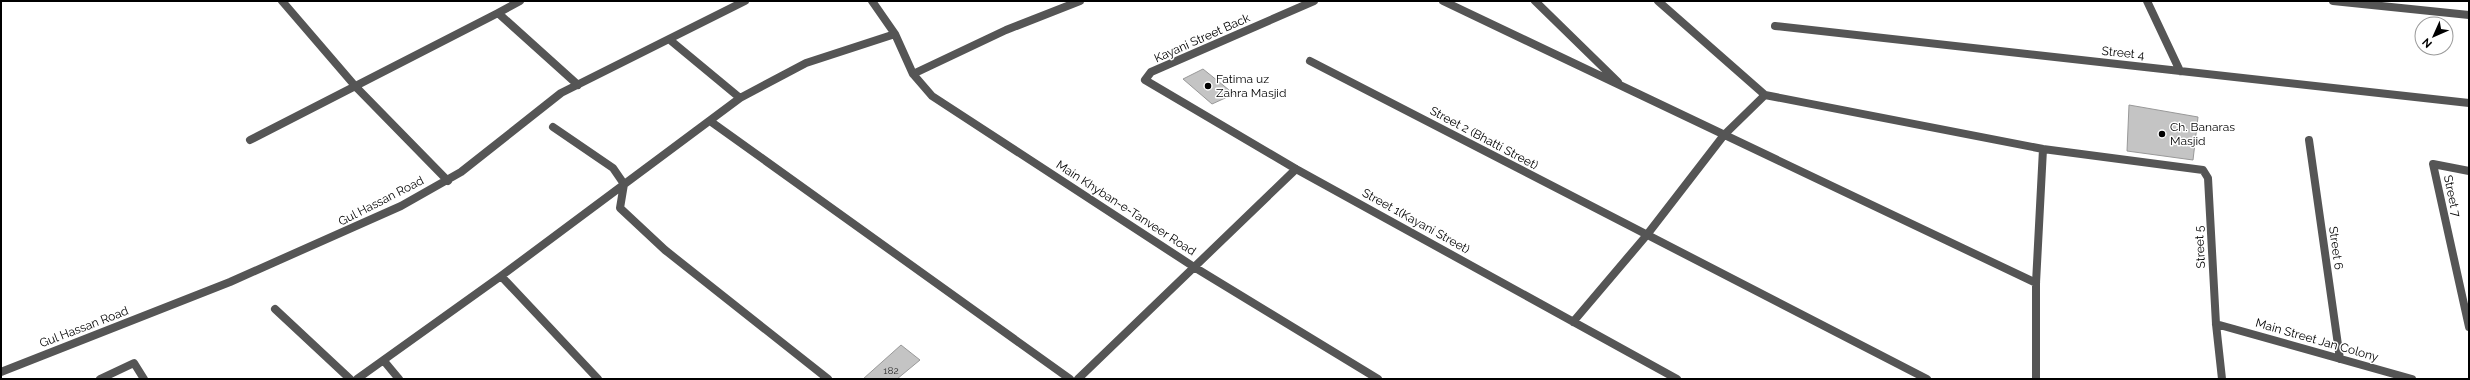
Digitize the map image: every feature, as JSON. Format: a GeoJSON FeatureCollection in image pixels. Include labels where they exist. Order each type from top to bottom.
{"type":"FeatureCollection","features":[{"type":"Feature","properties":{"kind":"street"},"geometry":{"type":"LineString","coordinates":[[282,1],[356,86],[448,181]]}},
{"type":"Feature","properties":{"kind":"street"},"geometry":{"type":"LineString","coordinates":[[250,140],[520,1]]}},
{"type":"Feature","properties":{"kind":"street","name":"Gul Hassan Road"},"geometry":{"type":"LineString","coordinates":[[1,372],[163,310],[347,233],[448,181],[500,142],[533,112],[578,85],[745,1]]}},
{"type":"Feature","properties":{"kind":"street","name":"Main Khyban-e-Tanveer Road"},"geometry":{"type":"LineString","coordinates":[[872,1],[895,34],[913,74],[932,96],[1194,267],[1378,379]]}},
{"type":"Feature","properties":{"kind":"street"},"geometry":{"type":"LineString","coordinates":[[913,74],[1006,30],[1080,1]]}},
{"type":"Feature","properties":{"kind":"street","name":"Kayani Street Back"},"geometry":{"type":"LineString","coordinates":[[1145,80],[1151,72],[1314,1]]}},
{"type":"Feature","properties":{"kind":"street"},"geometry":{"type":"LineString","coordinates":[[1443,1],[2036,283]]}},
{"type":"Feature","properties":{"kind":"street"},"geometry":{"type":"LineString","coordinates":[[1536,1],[1623,87]]}},
{"type":"Feature","properties":{"kind":"street"},"geometry":{"type":"LineString","coordinates":[[1658,1],[1765,95],[2043,149],[2036,283],[2036,379]]}},
{"type":"Feature","properties":{"kind":"street"},"geometry":{"type":"LineString","coordinates":[[2147,1],[2180,71]]}},
{"type":"Feature","properties":{"kind":"street"},"geometry":{"type":"LineString","coordinates":[[2333,1],[2469,15]]}},
{"type":"Feature","properties":{"kind":"street"},"geometry":{"type":"LineString","coordinates":[[498,13],[578,85]]}},
{"type":"Feature","properties":{"kind":"street","name":"Street 4"},"geometry":{"type":"LineString","coordinates":[[1775,26],[2469,103]]}},
{"type":"Feature","properties":{"kind":"street"},"geometry":{"type":"LineString","coordinates":[[357,379],[501,276],[740,98],[806,63],[895,34]]}},
{"type":"Feature","properties":{"kind":"street"},"geometry":{"type":"LineString","coordinates":[[670,40],[740,98]]}},
{"type":"Feature","properties":{"kind":"street","name":"Street 2 (Bhatti Street)"},"geometry":{"type":"LineString","coordinates":[[1310,61],[1646,236],[1927,379]]}},
{"type":"Feature","properties":{"kind":"street","name":"Street 1(Kayani Street)"},"geometry":{"type":"LineString","coordinates":[[1145,80],[1296,169],[1677,379]]}},
{"type":"Feature","properties":{"kind":"street"},"geometry":{"type":"LineString","coordinates":[[1573,322],[1646,236],[1724,135],[1765,95]]}},
{"type":"Feature","properties":{"kind":"street"},"geometry":{"type":"LineString","coordinates":[[710,121],[1070,379]]}},
{"type":"Feature","properties":{"kind":"street"},"geometry":{"type":"LineString","coordinates":[[553,127],[612,168],[624,184],[620,208],[665,250],[828,379]]}},
{"type":"Feature","properties":{"kind":"street","name":"Street 6"},"geometry":{"type":"LineString","coordinates":[[2309,140],[2340,359]]}},
{"type":"Feature","properties":{"kind":"street","name":"Street 5"},"geometry":{"type":"LineString","coordinates":[[2043,149],[2204,170],[2208,178],[2216,324]]}},
{"type":"Feature","properties":{"kind":"street","name":"Street 7"},"geometry":{"type":"LineString","coordinates":[[2469,171],[2433,164],[2469,327]]}},
{"type":"Feature","properties":{"kind":"street"},"geometry":{"type":"LineString","coordinates":[[1078,379],[1296,169]]}},
{"type":"Feature","properties":{"kind":"street"},"geometry":{"type":"LineString","coordinates":[[501,276],[598,379]]}},
{"type":"Feature","properties":{"kind":"street"},"geometry":{"type":"LineString","coordinates":[[275,309],[350,379]]}},
{"type":"Feature","properties":{"kind":"street"},"geometry":{"type":"LineString","coordinates":[[2216,324],[2222,379]]}},
{"type":"Feature","properties":{"kind":"street","name":"Main Street Jan Colony"},"geometry":{"type":"LineString","coordinates":[[2216,324],[2340,359],[2395,377],[2412,379]]}},
{"type":"Feature","properties":{"kind":"street"},"geometry":{"type":"LineString","coordinates":[[384,361],[399,379]]}},
{"type":"Feature","properties":{"kind":"street"},"geometry":{"type":"LineString","coordinates":[[100,379],[134,363],[144,379]]}},
{"type":"Feature","properties":{"kind":"building","name":"Fatima uz Zahra Masjid"},"geometry":{"type":"Polygon","coordinates":[[[1203,69],[1234,94],[1212,104],[1183,79],[1203,69]]]}},
{"type":"Feature","properties":{"kind":"building","name":"Ch. Banaras Masjid"},"geometry":{"type":"Polygon","coordinates":[[[2129,105],[2198,117],[2193,160],[2127,151],[2129,105]]]}},
{"type":"Feature","properties":{"kind":"building"},"geometry":{"type":"Polygon","coordinates":[[[901,345],[920,360],[897,379],[863,379],[901,345]]]}},
{"type":"Feature","properties":{"kind":"place","name":"Fatima uz Zahra Masjid"},"geometry":{"type":"Point","coordinates":[1208,86]}},
{"type":"Feature","properties":{"kind":"place","name":"Ch. Banaras Masjid"},"geometry":{"type":"Point","coordinates":[2162,134]}}]}
